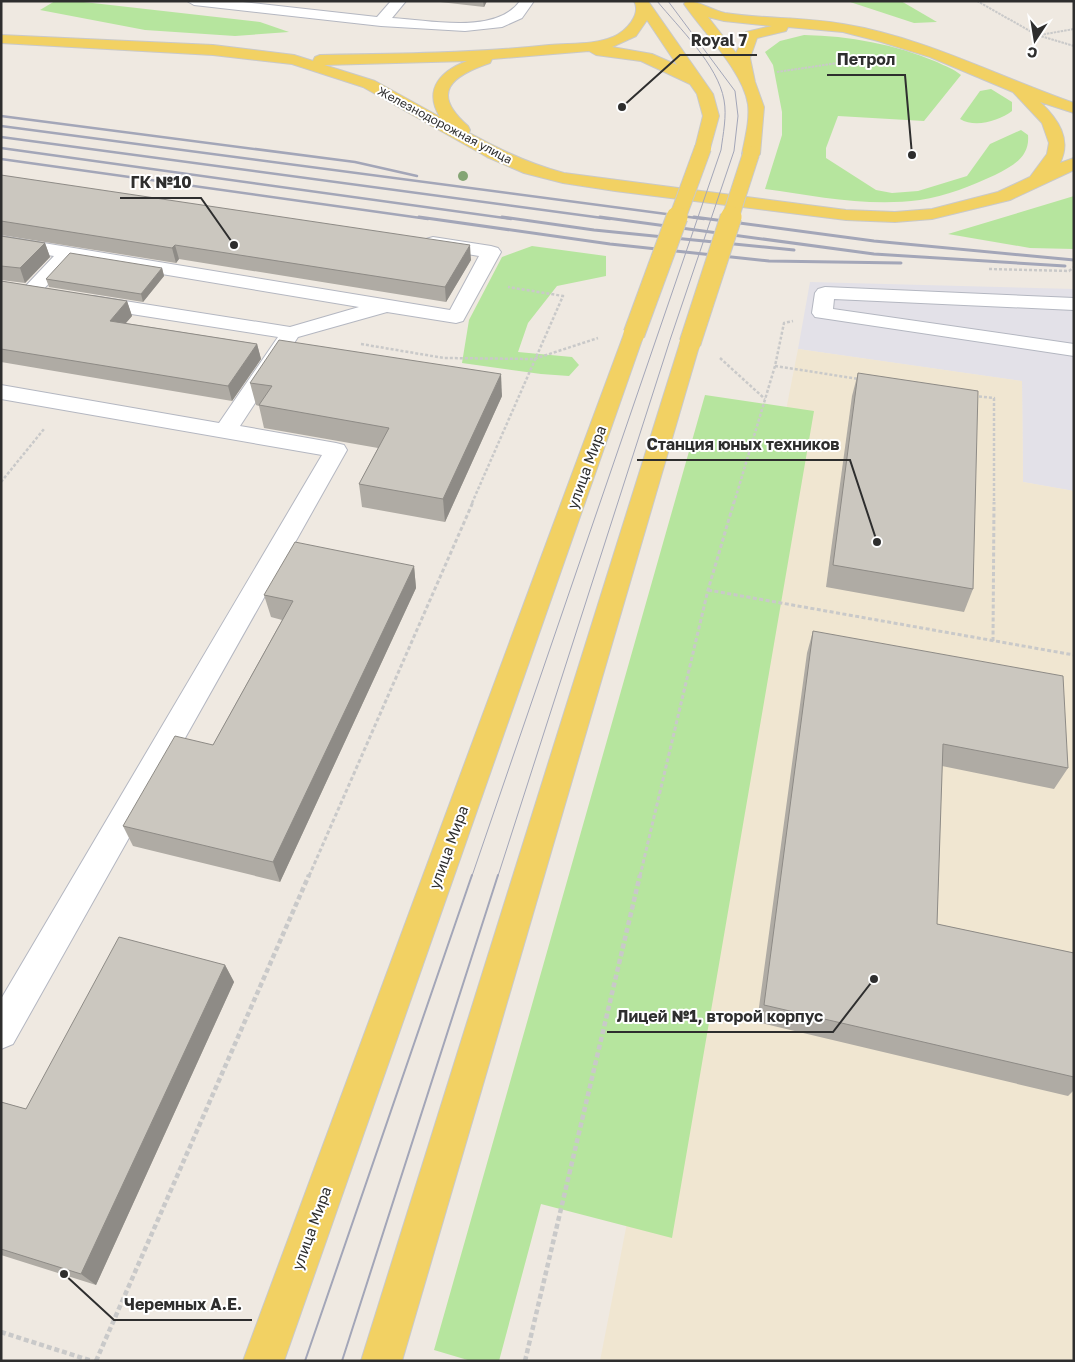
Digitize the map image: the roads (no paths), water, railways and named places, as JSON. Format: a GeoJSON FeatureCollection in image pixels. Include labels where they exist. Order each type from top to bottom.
{"type":"FeatureCollection","features":[{"type":"Feature","properties":{"kind":"main road"},"geometry":{"type":"LineString","coordinates":[[294,60],[427,58],[508,54],[606,43],[625,36],[640,23],[642,3]]}},
{"type":"Feature","properties":{"kind":"main road","name":"улица Мира"},"geometry":{"type":"LineString","coordinates":[[262,1361],[703,148],[711,116],[705,94],[642,3]]}},
{"type":"Feature","properties":{"kind":"main road"},"geometry":{"type":"LineString","coordinates":[[690,3],[724,17],[843,28],[935,54],[1013,87],[1074,108]]}},
{"type":"Feature","properties":{"kind":"main road"},"geometry":{"type":"LineString","coordinates":[[690,3],[747,82]]}},
{"type":"Feature","properties":{"kind":"main road"},"geometry":{"type":"LineString","coordinates":[[381,1361],[702,348],[750,154],[757,118],[755,101],[747,82],[742,58],[751,35],[774,28],[843,28]]}},
{"type":"Feature","properties":{"kind":"main road","name":"Железнодорожная улица"},"geometry":{"type":"LineString","coordinates":[[1,39],[214,50],[294,60],[369,84],[493,153],[530,169],[563,178],[846,215],[895,217],[932,214],[1004,196],[1034,181]]}},
{"type":"Feature","properties":{"kind":"main road"},"geometry":{"type":"LineString","coordinates":[[568,48],[609,50],[646,56],[666,64],[699,85]]}},
{"type":"Feature","properties":{"kind":"main road"},"geometry":{"type":"LineString","coordinates":[[493,153],[449,119],[439,104],[439,92],[446,80],[472,64],[508,54]]}},
{"type":"Feature","properties":{"kind":"main road"},"geometry":{"type":"LineString","coordinates":[[1013,87],[1036,105],[1055,130],[1060,142],[1059,153],[1052,166],[1034,181]]}},
{"type":"Feature","properties":{"kind":"main road"},"geometry":{"type":"LineString","coordinates":[[1034,181],[1074,163]]}},
{"type":"Feature","properties":{"kind":"street"},"geometry":{"type":"LineString","coordinates":[[194,1],[381,22],[465,26],[497,24],[517,15],[527,1]]}},
{"type":"Feature","properties":{"kind":"street"},"geometry":{"type":"LineString","coordinates":[[381,22],[399,1]]}},
{"type":"Feature","properties":{"kind":"street"},"geometry":{"type":"LineString","coordinates":[[1,242],[456,317],[491,252],[413,240]]}},
{"type":"Feature","properties":{"kind":"street"},"geometry":{"type":"LineString","coordinates":[[30,292],[68,253]]}},
{"type":"Feature","properties":{"kind":"street"},"geometry":{"type":"LineString","coordinates":[[1074,304],[824,293],[822,313],[1074,350]]}},
{"type":"Feature","properties":{"kind":"street"},"geometry":{"type":"LineString","coordinates":[[79,300],[291,333],[386,305]]}},
{"type":"Feature","properties":{"kind":"street"},"geometry":{"type":"LineString","coordinates":[[225,431],[291,333]]}},
{"type":"Feature","properties":{"kind":"street"},"geometry":{"type":"LineString","coordinates":[[1,392],[336,450],[1,1032]]}},
{"type":"Feature","properties":{"kind":"tram line"},"geometry":{"type":"LineString","coordinates":[[472,876],[721,150],[725,112],[720,87],[706,60],[657,1]]}},
{"type":"Feature","properties":{"kind":"tram line"},"geometry":{"type":"LineString","coordinates":[[498,876],[670,340],[734,151],[738,116],[735,91],[668,1]]}},
{"type":"Feature","properties":{"kind":"tram line"},"geometry":{"type":"LineString","coordinates":[[305,1361],[472,875]]}},
{"type":"Feature","properties":{"kind":"tram line"},"geometry":{"type":"LineString","coordinates":[[342,1361],[498,875]]}},
{"type":"Feature","properties":{"kind":"railway"},"geometry":{"type":"LineString","coordinates":[[1,116],[355,162],[417,176]]}},
{"type":"Feature","properties":{"kind":"railway"},"geometry":{"type":"LineString","coordinates":[[1,126],[704,219]]}},
{"type":"Feature","properties":{"kind":"railway"},"geometry":{"type":"LineString","coordinates":[[1,137],[610,219]]}},
{"type":"Feature","properties":{"kind":"railway"},"geometry":{"type":"LineString","coordinates":[[1,148],[511,219]]}},
{"type":"Feature","properties":{"kind":"railway"},"geometry":{"type":"LineString","coordinates":[[1,159],[428,219]]}},
{"type":"Feature","properties":{"kind":"railway"},"geometry":{"type":"LineString","coordinates":[[419,217],[610,244],[769,261],[901,263]]}},
{"type":"Feature","properties":{"kind":"railway"},"geometry":{"type":"LineString","coordinates":[[502,217],[594,230],[794,250]]}},
{"type":"Feature","properties":{"kind":"railway"},"geometry":{"type":"LineString","coordinates":[[600,217],[874,254],[1065,266]]}},
{"type":"Feature","properties":{"kind":"railway"},"geometry":{"type":"LineString","coordinates":[[694,217],[874,241],[1074,260]]}},
{"type":"Feature","properties":{"kind":"place","name":"Royal 7"},"geometry":{"type":"Point","coordinates":[622,107]}},
{"type":"Feature","properties":{"kind":"place","name":"Петрол"},"geometry":{"type":"Point","coordinates":[912,155]}},
{"type":"Feature","properties":{"kind":"place","name":"ГК №10"},"geometry":{"type":"Point","coordinates":[234,245]}},
{"type":"Feature","properties":{"kind":"place","name":"Станция юных техников"},"geometry":{"type":"Point","coordinates":[877,542]}},
{"type":"Feature","properties":{"kind":"place","name":"Лицей №1, второй корпус"},"geometry":{"type":"Point","coordinates":[874,979]}},
{"type":"Feature","properties":{"kind":"place","name":"Черемных А.Е."},"geometry":{"type":"Point","coordinates":[64,1274]}}]}
